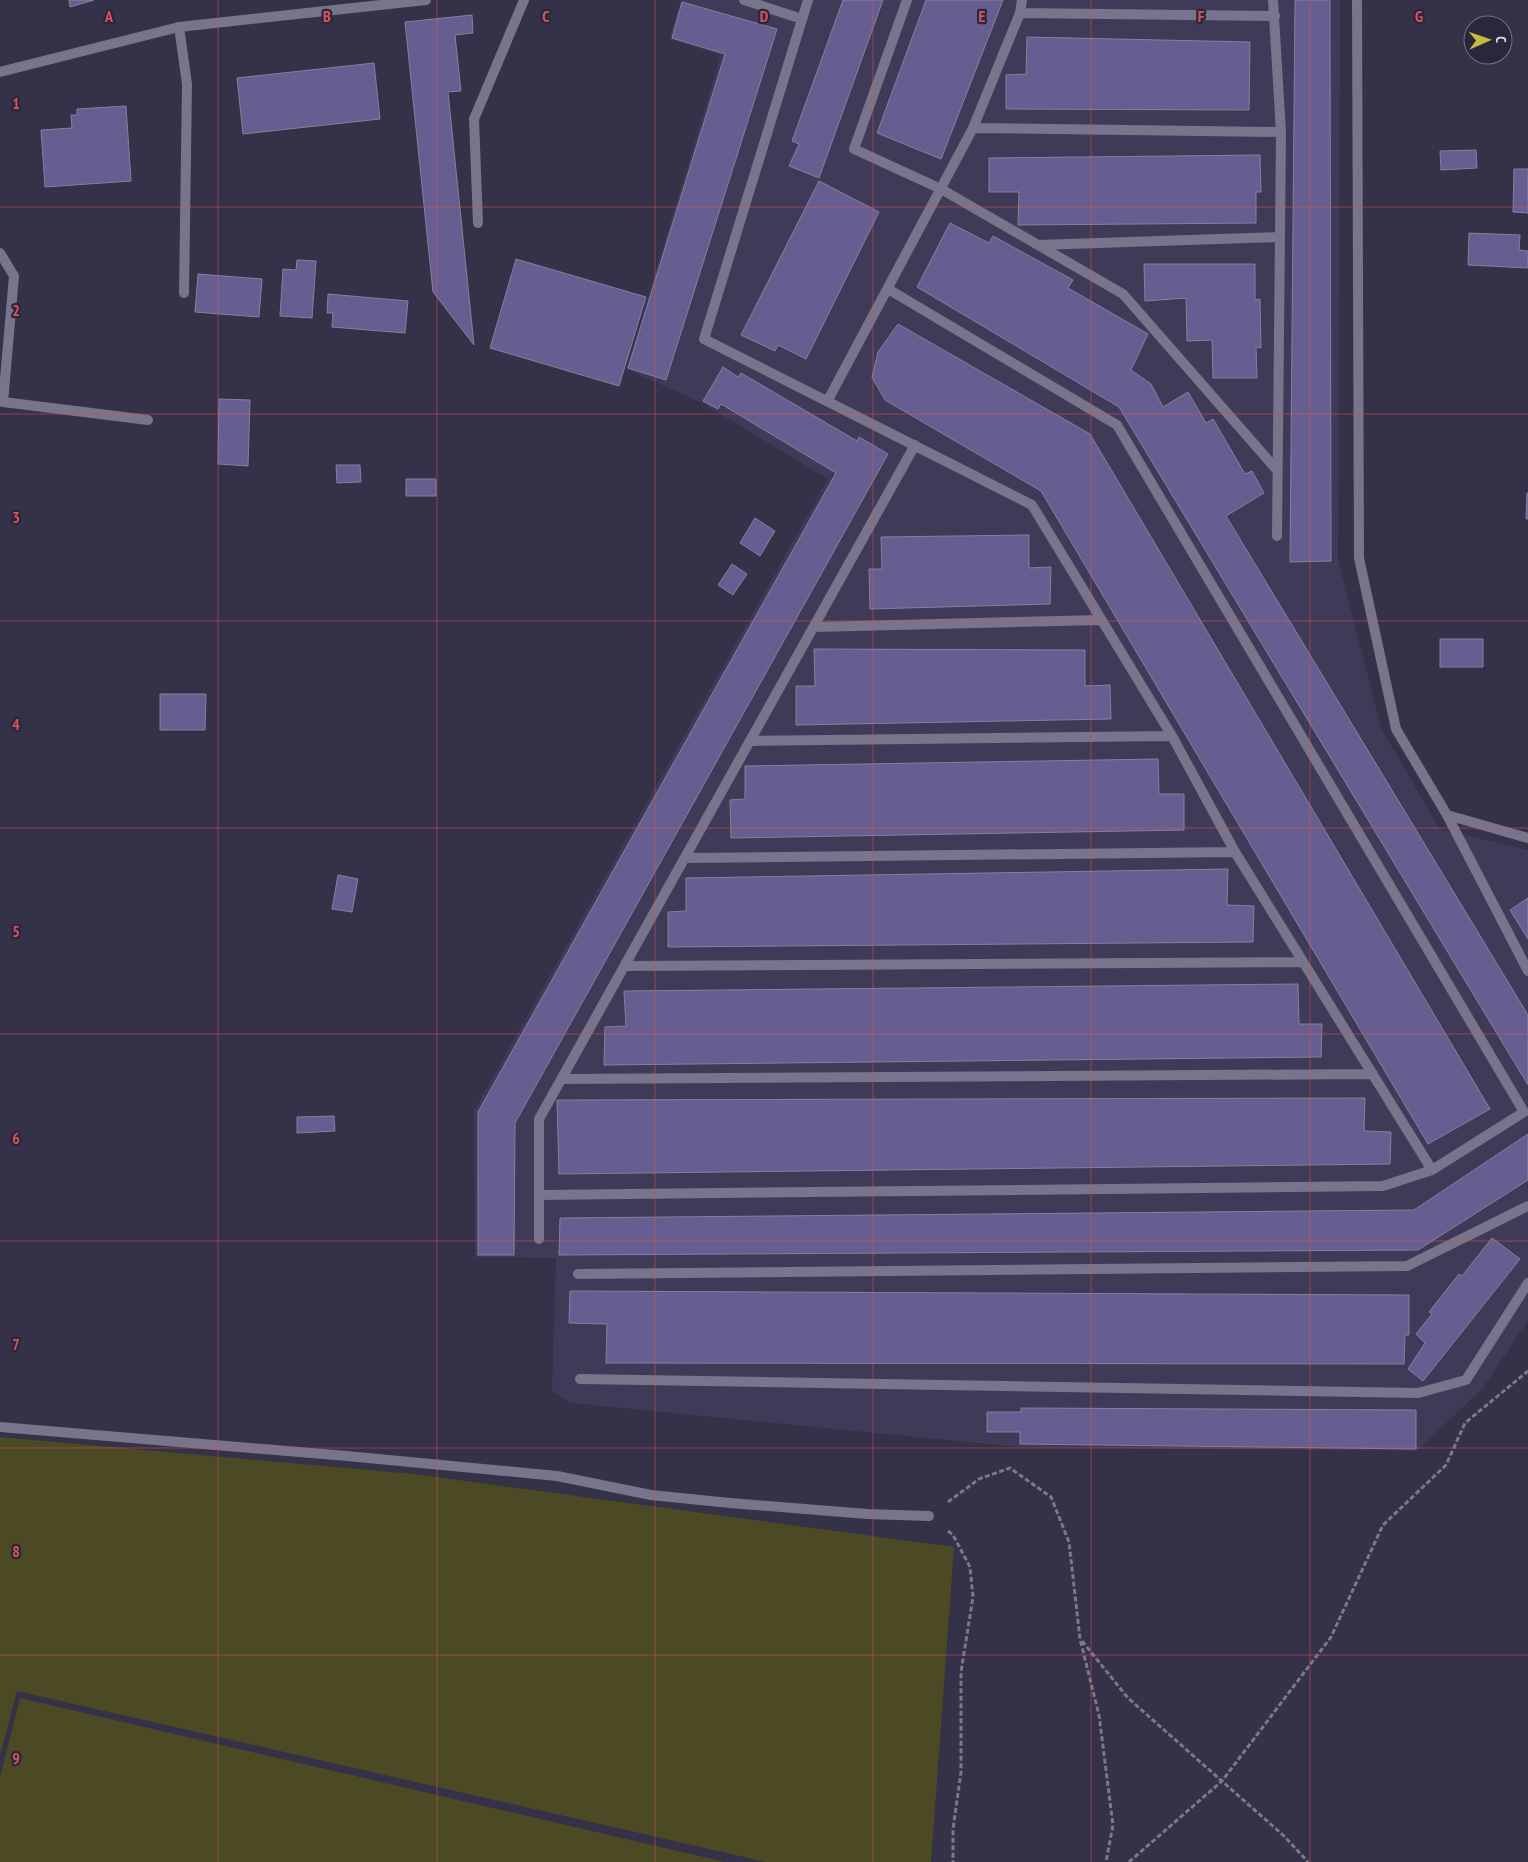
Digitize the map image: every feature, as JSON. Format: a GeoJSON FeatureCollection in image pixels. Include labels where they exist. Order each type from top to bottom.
{"type":"FeatureCollection","features":[{"type":"Feature","properties":{"kind":"street"},"geometry":{"type":"LineString","coordinates":[[0,72],[179,27],[426,0]]}},
{"type":"Feature","properties":{"kind":"street"},"geometry":{"type":"LineString","coordinates":[[478,223],[474,118],[524,0]]}},
{"type":"Feature","properties":{"kind":"street"},"geometry":{"type":"LineString","coordinates":[[744,0],[802,19]]}},
{"type":"Feature","properties":{"kind":"street"},"geometry":{"type":"LineString","coordinates":[[808,0],[704,339],[1032,504],[1172,736],[1235,852],[1432,1170]]}},
{"type":"Feature","properties":{"kind":"street"},"geometry":{"type":"LineString","coordinates":[[907,0],[854,149],[941,189],[1123,294],[1277,470]]}},
{"type":"Feature","properties":{"kind":"street"},"geometry":{"type":"LineString","coordinates":[[828,400],[973,128],[1020,14],[1022,0]]}},
{"type":"Feature","properties":{"kind":"street"},"geometry":{"type":"LineString","coordinates":[[1273,0],[1281,132],[1277,536]]}},
{"type":"Feature","properties":{"kind":"street"},"geometry":{"type":"LineString","coordinates":[[1357,0],[1359,558],[1396,729],[1447,815],[1528,971]]}},
{"type":"Feature","properties":{"kind":"street"},"geometry":{"type":"LineString","coordinates":[[1020,14],[1275,16]]}},
{"type":"Feature","properties":{"kind":"street"},"geometry":{"type":"LineString","coordinates":[[179,27],[187,84],[184,293]]}},
{"type":"Feature","properties":{"kind":"street"},"geometry":{"type":"LineString","coordinates":[[973,128],[1281,132]]}},
{"type":"Feature","properties":{"kind":"street"},"geometry":{"type":"LineString","coordinates":[[1037,245],[1280,237]]}},
{"type":"Feature","properties":{"kind":"street"},"geometry":{"type":"LineString","coordinates":[[0,253],[14,276],[3,402],[148,420]]}},
{"type":"Feature","properties":{"kind":"street"},"geometry":{"type":"LineString","coordinates":[[539,1195],[1382,1186],[1432,1170],[1524,1112],[1117,425],[888,289]]}},
{"type":"Feature","properties":{"kind":"street"},"geometry":{"type":"LineString","coordinates":[[539,1239],[539,1119],[915,445]]}},
{"type":"Feature","properties":{"kind":"street"},"geometry":{"type":"LineString","coordinates":[[814,626],[1102,620]]}},
{"type":"Feature","properties":{"kind":"street"},"geometry":{"type":"LineString","coordinates":[[750,741],[1172,736]]}},
{"type":"Feature","properties":{"kind":"street"},"geometry":{"type":"LineString","coordinates":[[1447,815],[1528,838]]}},
{"type":"Feature","properties":{"kind":"street"},"geometry":{"type":"LineString","coordinates":[[686,858],[1235,852]]}},
{"type":"Feature","properties":{"kind":"street"},"geometry":{"type":"LineString","coordinates":[[625,966],[1303,962]]}},
{"type":"Feature","properties":{"kind":"street"},"geometry":{"type":"LineString","coordinates":[[561,1080],[1373,1074]]}},
{"type":"Feature","properties":{"kind":"street"},"geometry":{"type":"LineString","coordinates":[[578,1274],[1407,1266],[1528,1206]]}},
{"type":"Feature","properties":{"kind":"street"},"geometry":{"type":"LineString","coordinates":[[580,1379],[1418,1393],[1466,1380],[1528,1283]]}},
{"type":"Feature","properties":{"kind":"street"},"geometry":{"type":"LineString","coordinates":[[0,1427],[337,1455],[558,1476],[651,1495],[730,1503],[867,1514],[929,1516]]}},
{"type":"Feature","properties":{"kind":"path"},"geometry":{"type":"LineString","coordinates":[[1129,1862],[1222,1781],[1331,1637],[1383,1525],[1446,1465],[1465,1424],[1528,1371]]}},
{"type":"Feature","properties":{"kind":"path"},"geometry":{"type":"LineString","coordinates":[[953,1862],[953,1829],[961,1772],[961,1672],[973,1597],[970,1567],[954,1535],[929,1516],[979,1479],[1010,1468],[1051,1497],[1069,1542],[1080,1639],[1099,1715],[1113,1825],[1106,1862]]}},
{"type":"Feature","properties":{"kind":"path"},"geometry":{"type":"LineString","coordinates":[[1080,1639],[1128,1698],[1284,1836],[1308,1862]]}},
{"type":"Feature","properties":{"kind":"shaded area"},"geometry":{"type":"Polygon","coordinates":[[[681,0],[1340,0],[1338,559],[1381,728],[1440,829],[1528,850],[1528,1320],[1483,1388],[1417,1451],[1019,1447],[571,1403],[552,1391],[556,1258],[475,1257],[474,1111],[828,479],[702,403],[626,369],[721,55],[669,39],[681,0]]]}},
{"type":"Feature","properties":{"kind":"shaded area"},"geometry":{"type":"Polygon","coordinates":[[[0,1437],[414,1474],[954,1547],[931,1862],[766,1862],[17,1691],[0,1755],[0,1437]]]}},
{"type":"Feature","properties":{"kind":"shaded area"},"geometry":{"type":"Polygon","coordinates":[[[20,1698],[725,1862],[0,1862],[0,1777],[20,1698]]]}},
{"type":"Feature","properties":{"kind":"building"},"geometry":{"type":"Polygon","coordinates":[[[69,0],[94,0],[70,7],[69,0]]]}},
{"type":"Feature","properties":{"kind":"building"},"geometry":{"type":"Polygon","coordinates":[[[843,0],[883,0],[819,178],[789,166],[799,144],[792,141],[843,0]]]}},
{"type":"Feature","properties":{"kind":"building"},"geometry":{"type":"Polygon","coordinates":[[[926,0],[1003,0],[941,159],[877,133],[926,0]]]}},
{"type":"Feature","properties":{"kind":"building"},"geometry":{"type":"Polygon","coordinates":[[[1295,0],[1330,0],[1331,561],[1290,562],[1295,0]]]}},
{"type":"Feature","properties":{"kind":"building"},"geometry":{"type":"Polygon","coordinates":[[[682,2],[777,29],[666,380],[628,368],[725,54],[672,38],[682,2]]]}},
{"type":"Feature","properties":{"kind":"building"},"geometry":{"type":"Polygon","coordinates":[[[472,15],[473,33],[455,35],[461,91],[448,92],[474,345],[433,292],[405,22],[472,15]]]}},
{"type":"Feature","properties":{"kind":"building"},"geometry":{"type":"Polygon","coordinates":[[[1027,37],[1250,42],[1249,110],[1006,109],[1006,75],[1026,74],[1027,37]]]}},
{"type":"Feature","properties":{"kind":"building"},"geometry":{"type":"Polygon","coordinates":[[[374,63],[380,119],[243,134],[237,78],[374,63]]]}},
{"type":"Feature","properties":{"kind":"building"},"geometry":{"type":"Polygon","coordinates":[[[126,106],[131,181],[45,187],[41,130],[72,128],[71,115],[77,115],[77,109],[126,106]]]}},
{"type":"Feature","properties":{"kind":"building"},"geometry":{"type":"Polygon","coordinates":[[[1476,150],[1477,168],[1441,170],[1440,151],[1476,150]]]}},
{"type":"Feature","properties":{"kind":"building"},"geometry":{"type":"Polygon","coordinates":[[[1260,155],[1261,192],[1256,192],[1256,223],[1018,225],[1019,192],[989,192],[989,158],[1260,155]]]}},
{"type":"Feature","properties":{"kind":"building"},"geometry":{"type":"Polygon","coordinates":[[[1514,169],[1528,169],[1528,213],[1513,212],[1514,169]]]}},
{"type":"Feature","properties":{"kind":"building"},"geometry":{"type":"Polygon","coordinates":[[[819,181],[879,212],[806,359],[778,345],[775,351],[741,335],[819,181]]]}},
{"type":"Feature","properties":{"kind":"building"},"geometry":{"type":"Polygon","coordinates":[[[950,223],[989,243],[993,236],[1073,280],[1068,288],[1148,334],[1131,370],[1151,384],[1163,407],[1188,392],[1206,423],[1213,419],[1245,474],[1252,471],[1264,493],[1226,516],[1528,1015],[1528,1085],[1119,407],[917,287],[950,223]]]}},
{"type":"Feature","properties":{"kind":"building"},"geometry":{"type":"Polygon","coordinates":[[[1469,233],[1520,235],[1519,250],[1528,251],[1528,268],[1468,265],[1469,233]]]}},
{"type":"Feature","properties":{"kind":"building"},"geometry":{"type":"Polygon","coordinates":[[[516,259],[646,297],[619,386],[490,348],[516,259]]]}},
{"type":"Feature","properties":{"kind":"building"},"geometry":{"type":"Polygon","coordinates":[[[297,260],[316,261],[312,318],[280,316],[283,269],[296,270],[297,260]]]}},
{"type":"Feature","properties":{"kind":"building"},"geometry":{"type":"Polygon","coordinates":[[[1144,264],[1255,264],[1255,300],[1260,299],[1261,348],[1256,347],[1257,378],[1213,378],[1212,340],[1187,341],[1186,298],[1145,301],[1144,264]]]}},
{"type":"Feature","properties":{"kind":"building"},"geometry":{"type":"Polygon","coordinates":[[[198,274],[262,279],[259,317],[195,312],[198,274]]]}},
{"type":"Feature","properties":{"kind":"building"},"geometry":{"type":"Polygon","coordinates":[[[328,294],[408,301],[405,333],[332,327],[333,313],[327,313],[328,294]]]}},
{"type":"Feature","properties":{"kind":"building"},"geometry":{"type":"Polygon","coordinates":[[[898,324],[1090,434],[1490,1109],[1428,1144],[1041,491],[885,400],[872,377],[878,352],[898,324]]]}},
{"type":"Feature","properties":{"kind":"building"},"geometry":{"type":"Polygon","coordinates":[[[723,367],[738,377],[741,373],[857,441],[859,437],[888,454],[515,1123],[514,1255],[478,1255],[478,1112],[836,473],[721,404],[718,409],[703,401],[723,367]]]}},
{"type":"Feature","properties":{"kind":"building"},"geometry":{"type":"Polygon","coordinates":[[[219,399],[250,400],[248,466],[218,464],[219,399]]]}},
{"type":"Feature","properties":{"kind":"building"},"geometry":{"type":"Polygon","coordinates":[[[336,465],[360,465],[361,482],[337,483],[336,465]]]}},
{"type":"Feature","properties":{"kind":"building"},"geometry":{"type":"Polygon","coordinates":[[[406,479],[436,479],[436,496],[406,496],[406,479]]]}},
{"type":"Feature","properties":{"kind":"building"},"geometry":{"type":"Polygon","coordinates":[[[1527,493],[1528,519],[1526,519],[1527,493]]]}},
{"type":"Feature","properties":{"kind":"building"},"geometry":{"type":"Polygon","coordinates":[[[755,518],[775,531],[760,556],[740,543],[755,518]]]}},
{"type":"Feature","properties":{"kind":"building"},"geometry":{"type":"Polygon","coordinates":[[[1029,535],[1029,568],[1051,567],[1050,604],[870,609],[869,569],[882,569],[881,537],[1029,535]]]}},
{"type":"Feature","properties":{"kind":"building"},"geometry":{"type":"Polygon","coordinates":[[[732,564],[747,574],[733,595],[718,585],[732,564]]]}},
{"type":"Feature","properties":{"kind":"building"},"geometry":{"type":"Polygon","coordinates":[[[1440,639],[1483,639],[1483,667],[1440,667],[1440,639]]]}},
{"type":"Feature","properties":{"kind":"building"},"geometry":{"type":"Polygon","coordinates":[[[814,649],[1085,650],[1085,686],[1110,685],[1111,719],[796,725],[796,686],[815,686],[814,649]]]}},
{"type":"Feature","properties":{"kind":"building"},"geometry":{"type":"Polygon","coordinates":[[[160,694],[206,694],[205,730],[160,730],[160,694]]]}},
{"type":"Feature","properties":{"kind":"building"},"geometry":{"type":"Polygon","coordinates":[[[1158,759],[1159,794],[1184,794],[1184,830],[731,838],[730,800],[745,799],[745,766],[1158,759]]]}},
{"type":"Feature","properties":{"kind":"building"},"geometry":{"type":"Polygon","coordinates":[[[1228,869],[1227,905],[1254,906],[1253,942],[668,947],[668,912],[686,911],[686,878],[1228,869]]]}},
{"type":"Feature","properties":{"kind":"building"},"geometry":{"type":"Polygon","coordinates":[[[338,875],[358,879],[352,912],[332,909],[338,875]]]}},
{"type":"Feature","properties":{"kind":"building"},"geometry":{"type":"Polygon","coordinates":[[[1528,898],[1528,939],[1510,910],[1528,898]]]}},
{"type":"Feature","properties":{"kind":"building"},"geometry":{"type":"Polygon","coordinates":[[[1298,984],[1299,1024],[1322,1024],[1321,1057],[604,1065],[605,1027],[626,1026],[624,991],[1298,984]]]}},
{"type":"Feature","properties":{"kind":"building"},"geometry":{"type":"Polygon","coordinates":[[[1365,1098],[1364,1131],[1391,1132],[1390,1164],[559,1174],[557,1100],[1365,1098]]]}},
{"type":"Feature","properties":{"kind":"building"},"geometry":{"type":"Polygon","coordinates":[[[334,1116],[335,1131],[297,1133],[297,1117],[334,1116]]]}},
{"type":"Feature","properties":{"kind":"building"},"geometry":{"type":"Polygon","coordinates":[[[1528,1134],[1528,1180],[1418,1250],[559,1255],[560,1218],[1414,1210],[1528,1134]]]}},
{"type":"Feature","properties":{"kind":"building"},"geometry":{"type":"Polygon","coordinates":[[[1492,1238],[1520,1259],[1423,1381],[1408,1369],[1425,1343],[1416,1334],[1432,1314],[1429,1312],[1459,1274],[1462,1276],[1492,1238]]]}},
{"type":"Feature","properties":{"kind":"building"},"geometry":{"type":"Polygon","coordinates":[[[570,1291],[1409,1295],[1409,1335],[1405,1335],[1404,1364],[606,1363],[607,1324],[569,1323],[570,1291]]]}},
{"type":"Feature","properties":{"kind":"building"},"geometry":{"type":"Polygon","coordinates":[[[1021,1408],[1416,1410],[1416,1449],[1020,1444],[1020,1432],[987,1432],[987,1412],[1021,1412],[1021,1408]]]}}]}
